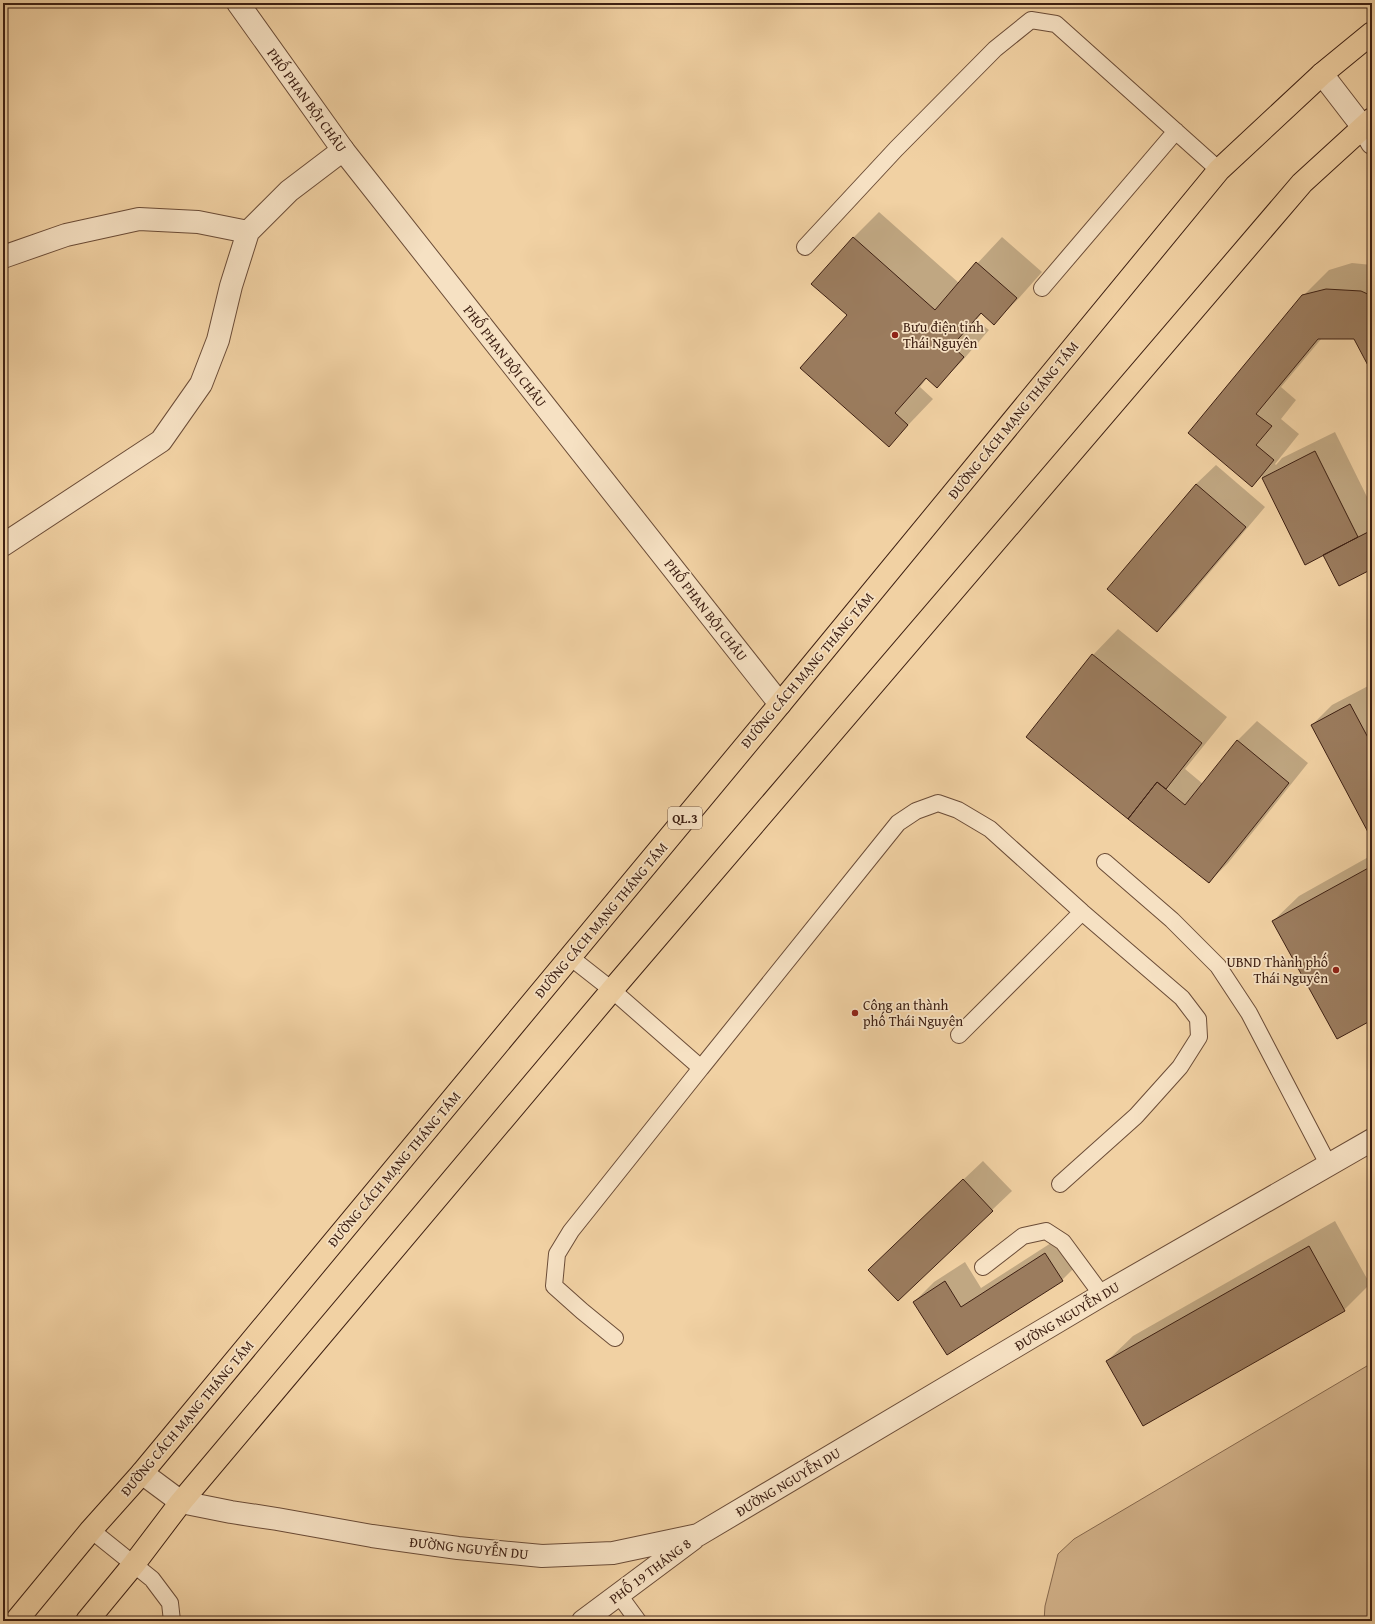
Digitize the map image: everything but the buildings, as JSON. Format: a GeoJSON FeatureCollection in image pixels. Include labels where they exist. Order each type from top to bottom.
{"type":"FeatureCollection","features":[{"type":"Feature","properties":{"kind":"highway","name":"ĐƯỜNG CÁCH MẠNG THÁNG TÁM"},"geometry":{"type":"LineString","coordinates":[[16,1621],[91,1530],[142,1473],[780,704],[1219,170],[1322,74],[1372,34]]}},
{"type":"Feature","properties":{"kind":"highway"},"geometry":{"type":"LineString","coordinates":[[87,1621],[134,1564],[181,1502],[612,990],[1302,183],[1369,130]]}},
{"type":"Feature","properties":{"kind":"street","name":"PHỐ PHAN BỘI CHÂU"},"geometry":{"type":"LineString","coordinates":[[238,3],[343,150],[780,704]]}},
{"type":"Feature","properties":{"kind":"street"},"geometry":{"type":"LineString","coordinates":[[1322,74],[1369,130]]}},
{"type":"Feature","properties":{"kind":"street"},"geometry":{"type":"LineString","coordinates":[[3,545],[161,441],[200,384],[218,340],[231,286],[248,232],[289,191],[343,150]]}},
{"type":"Feature","properties":{"kind":"street"},"geometry":{"type":"LineString","coordinates":[[3,257],[66,235],[139,219],[198,222],[248,232]]}},
{"type":"Feature","properties":{"kind":"street","name":"ĐƯỜNG NGUYỄN DU"},"geometry":{"type":"LineString","coordinates":[[142,1473],[181,1502],[372,1536],[458,1548],[542,1556],[613,1553],[698,1535],[1102,1295],[1372,1140]]}},
{"type":"Feature","properties":{"kind":"street","name":"PHỐ 19 THÁNG 8"},"geometry":{"type":"LineString","coordinates":[[583,1621],[698,1535]]}},
{"type":"Feature","properties":{"kind":"lane"},"geometry":{"type":"LineString","coordinates":[[805,247],[896,149],[995,48],[1031,20],[1056,24],[1219,170]]}},
{"type":"Feature","properties":{"kind":"lane"},"geometry":{"type":"LineString","coordinates":[[1042,288],[1176,131]]}},
{"type":"Feature","properties":{"kind":"lane"},"geometry":{"type":"LineString","coordinates":[[615,1338],[554,1286],[557,1254],[570,1231],[898,823],[916,811],[938,803],[958,810],[990,829],[1082,912],[1182,998],[1198,1019],[1199,1037],[1180,1067],[1136,1116],[1060,1184]]}},
{"type":"Feature","properties":{"kind":"lane"},"geometry":{"type":"LineString","coordinates":[[1105,862],[1172,920],[1218,966],[1249,1013],[1328,1164]]}},
{"type":"Feature","properties":{"kind":"lane"},"geometry":{"type":"LineString","coordinates":[[960,1035],[1082,912]]}},
{"type":"Feature","properties":{"kind":"lane"},"geometry":{"type":"LineString","coordinates":[[570,957],[612,990],[701,1068]]}},
{"type":"Feature","properties":{"kind":"lane"},"geometry":{"type":"LineString","coordinates":[[983,1267],[1023,1236],[1046,1231],[1063,1242],[1102,1295]]}},
{"type":"Feature","properties":{"kind":"lane"},"geometry":{"type":"LineString","coordinates":[[91,1530],[152,1579],[170,1602],[172,1621]]}},
{"type":"Feature","properties":{"kind":"lane"},"geometry":{"type":"LineString","coordinates":[[619,1595],[638,1621]]}},
{"type":"Feature","properties":{"kind":"shaded area"},"geometry":{"type":"Polygon","coordinates":[[[1372,1363],[1372,1621],[1044,1621],[1045,1606],[1058,1554],[1074,1539],[1372,1363]]]}},
{"type":"Feature","properties":{"kind":"place","name":"Bưu điện tỉnh Thái Nguyên"},"geometry":{"type":"Point","coordinates":[895,335]}},
{"type":"Feature","properties":{"kind":"place","name":"UBND Thành phố Thái Nguyên"},"geometry":{"type":"Point","coordinates":[1336,970]}},
{"type":"Feature","properties":{"kind":"place","name":"Công an thành phố Thái Nguyên"},"geometry":{"type":"Point","coordinates":[855,1013]}}]}
